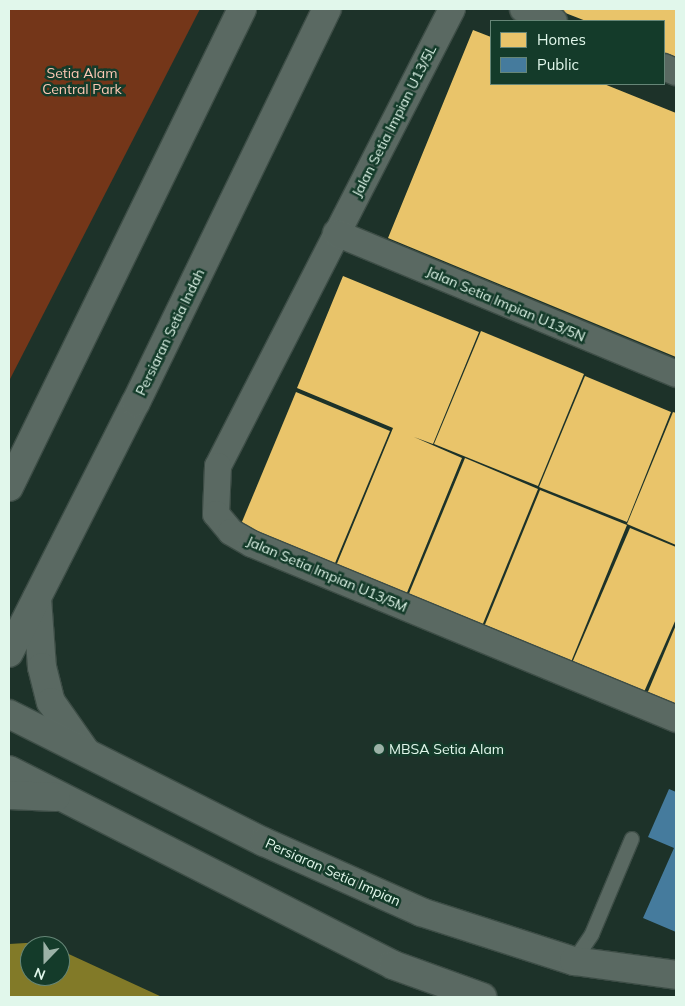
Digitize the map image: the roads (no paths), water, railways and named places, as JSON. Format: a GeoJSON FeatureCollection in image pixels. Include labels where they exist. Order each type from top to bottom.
{"type":"FeatureCollection","features":[{"type":"Feature","properties":{"kind":"street"},"geometry":{"type":"LineString","coordinates":[[9,487],[242,9]]}},
{"type":"Feature","properties":{"kind":"street","name":"Persiaran Setia Indah"},"geometry":{"type":"LineString","coordinates":[[9,653],[326,9]]}},
{"type":"Feature","properties":{"kind":"street","name":"Jalan Setia Impian U13/5L"},"geometry":{"type":"LineString","coordinates":[[336,233],[452,9]]}},
{"type":"Feature","properties":{"kind":"street"},"geometry":{"type":"LineString","coordinates":[[523,9],[551,20]]}},
{"type":"Feature","properties":{"kind":"street","name":"Jalan Setia Impian U13/5N"},"geometry":{"type":"LineString","coordinates":[[336,233],[676,374]]}},
{"type":"Feature","properties":{"kind":"street","name":"Jalan Setia Impian U13/5M"},"geometry":{"type":"LineString","coordinates":[[336,233],[218,466],[216,514],[231,532],[252,544],[676,719]]}},
{"type":"Feature","properties":{"kind":"street"},"geometry":{"type":"LineString","coordinates":[[37,598],[42,667],[51,702],[87,754]]}},
{"type":"Feature","properties":{"kind":"street","name":"Persiaran Setia Impian"},"geometry":{"type":"LineString","coordinates":[[9,714],[264,842],[421,912],[574,961],[676,975]]}},
{"type":"Feature","properties":{"kind":"street"},"geometry":{"type":"LineString","coordinates":[[9,770],[392,964],[482,997]]}},
{"type":"Feature","properties":{"kind":"street"},"geometry":{"type":"LineString","coordinates":[[9,795],[67,798]]}},
{"type":"Feature","properties":{"kind":"lane"},"geometry":{"type":"LineString","coordinates":[[574,961],[592,934],[632,839]]}},
{"type":"Feature","properties":{"kind":"place","name":"MBSA Setia Alam"},"geometry":{"type":"Point","coordinates":[379,749]}},
{"type":"Feature","properties":{"kind":"park label","name":"Setia Alam Central Park"},"geometry":{"type":"Point","coordinates":[82,82]}}]}
